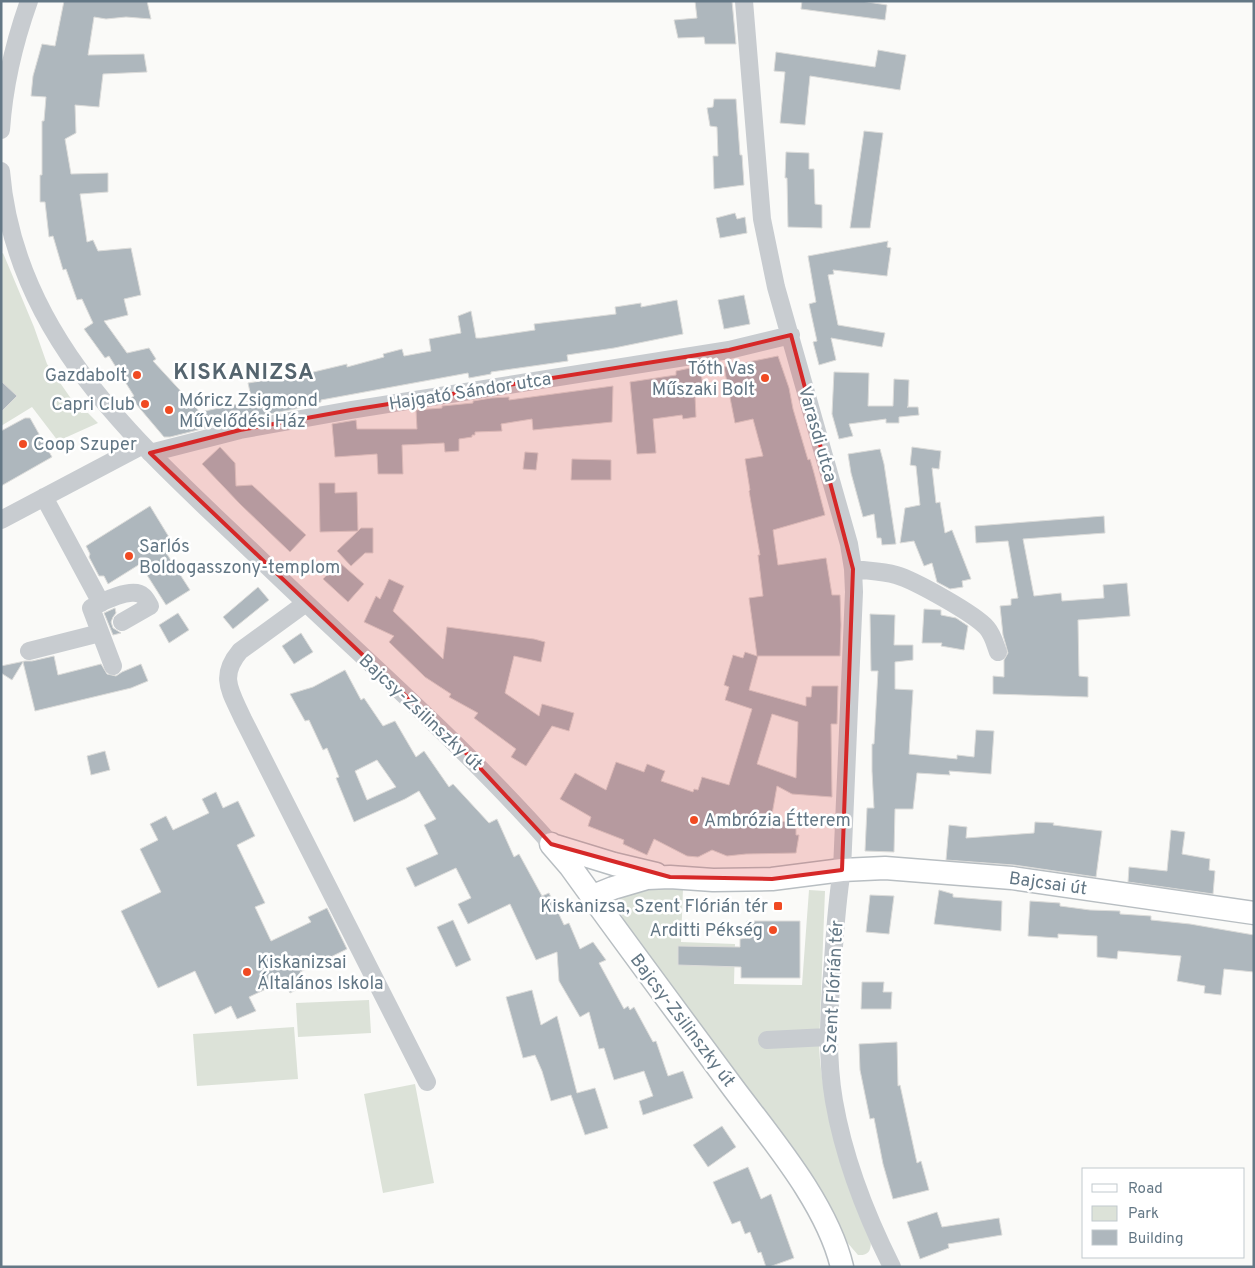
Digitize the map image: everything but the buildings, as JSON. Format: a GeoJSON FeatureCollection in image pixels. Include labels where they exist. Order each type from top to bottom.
{"type":"FeatureCollection","features":[{"type":"Feature","properties":{"kind":"main road"},"geometry":{"type":"LineString","coordinates":[[552,844],[614,864],[670,877]]}},
{"type":"Feature","properties":{"kind":"main road","name":"Bajcsy-Zsilinszky út"},"geometry":{"type":"LineString","coordinates":[[552,844],[786,1159],[823,1218],[832,1236],[842,1267]]}},
{"type":"Feature","properties":{"kind":"main road","name":"Bajcsai út"},"geometry":{"type":"LineString","coordinates":[[842,870],[893,869],[1012,878],[1254,913]]}},
{"type":"Feature","properties":{"kind":"main road"},"geometry":{"type":"LineString","coordinates":[[593,898],[598,894],[647,878],[772,879],[842,870]]}},
{"type":"Feature","properties":{"kind":"street"},"geometry":{"type":"LineString","coordinates":[[1,130],[2,111],[10,63],[29,1]]}},
{"type":"Feature","properties":{"kind":"street","name":"Varasdi utca"},"geometry":{"type":"LineString","coordinates":[[744,1],[762,219],[776,287],[849,544],[853,569],[854,592],[842,870]]}},
{"type":"Feature","properties":{"kind":"street","name":"Bajcsy-Zsilinszky út"},"geometry":{"type":"LineString","coordinates":[[1,171],[6,237],[59,340],[98,397],[146,449],[467,754],[512,799],[552,844]]}},
{"type":"Feature","properties":{"kind":"street","name":"Hajgató Sándor utca"},"geometry":{"type":"LineString","coordinates":[[1,520],[146,449],[332,413],[729,350],[791,335]]}},
{"type":"Feature","properties":{"kind":"street"},"geometry":{"type":"LineString","coordinates":[[44,498],[101,603]]}},
{"type":"Feature","properties":{"kind":"street"},"geometry":{"type":"LineString","coordinates":[[853,569],[896,574],[919,585],[975,618],[994,639],[998,652]]}},
{"type":"Feature","properties":{"kind":"street"},"geometry":{"type":"LineString","coordinates":[[113,666],[91,608],[129,593],[137,592],[143,596],[150,606],[122,622]]}},
{"type":"Feature","properties":{"kind":"street"},"geometry":{"type":"LineString","coordinates":[[306,603],[240,651],[232,661],[228,672],[229,686],[243,719],[427,1082]]}},
{"type":"Feature","properties":{"kind":"street"},"geometry":{"type":"LineString","coordinates":[[29,650],[100,633]]}},
{"type":"Feature","properties":{"kind":"street","name":"Szent Flórián tér"},"geometry":{"type":"LineString","coordinates":[[842,870],[838,895],[828,1037],[834,1102],[852,1172],[892,1267]]}},
{"type":"Feature","properties":{"kind":"street"},"geometry":{"type":"LineString","coordinates":[[767,1040],[828,1037]]}},
{"type":"Feature","properties":{"kind":"highlighted area"},"geometry":{"type":"Polygon","coordinates":[[[791,335],[853,569],[842,870],[772,879],[670,877],[551,844],[467,754],[150,453],[240,430],[351,410],[729,350],[791,335]]]}},
{"type":"Feature","properties":{"kind":"green space"},"geometry":{"type":"Polygon","coordinates":[[[3,253],[34,327],[47,364],[81,413],[88,413],[98,423],[58,441],[32,407],[1,426],[1,254],[3,253]]]}},
{"type":"Feature","properties":{"kind":"green space"},"geometry":{"type":"Polygon","coordinates":[[[656,885],[683,889],[681,942],[735,944],[734,984],[802,985],[809,890],[825,891],[819,1046],[821,1071],[831,1119],[845,1166],[870,1235],[871,1247],[866,1254],[858,1255],[846,1241],[801,1163],[625,924],[620,911],[619,896],[656,885]]]}},
{"type":"Feature","properties":{"kind":"green space"},"geometry":{"type":"Polygon","coordinates":[[[369,1000],[371,1033],[298,1037],[296,1003],[369,1000]]]}},
{"type":"Feature","properties":{"kind":"green space"},"geometry":{"type":"Polygon","coordinates":[[[294,1027],[298,1079],[197,1086],[193,1034],[294,1027]]]}},
{"type":"Feature","properties":{"kind":"green space"},"geometry":{"type":"Polygon","coordinates":[[[415,1084],[434,1183],[383,1193],[364,1094],[415,1084]]]}},
{"type":"Feature","properties":{"kind":"place","name":"Gazdabolt"},"geometry":{"type":"Point","coordinates":[137,375]}},
{"type":"Feature","properties":{"kind":"place","name":"Tóth Vas Műszaki Bolt"},"geometry":{"type":"Point","coordinates":[765,378]}},
{"type":"Feature","properties":{"kind":"place","name":"Capri Club"},"geometry":{"type":"Point","coordinates":[145,404]}},
{"type":"Feature","properties":{"kind":"place","name":"Móricz Zsigmond Művelődési Ház"},"geometry":{"type":"Point","coordinates":[169,410]}},
{"type":"Feature","properties":{"kind":"place","name":"Coop Szuper"},"geometry":{"type":"Point","coordinates":[23,444]}},
{"type":"Feature","properties":{"kind":"place","name":"Sarlós Boldogasszony-templom"},"geometry":{"type":"Point","coordinates":[129,556]}},
{"type":"Feature","properties":{"kind":"place","name":"Ambrózia Étterem"},"geometry":{"type":"Point","coordinates":[694,820]}},
{"type":"Feature","properties":{"kind":"place","name":"Kiskanizsa, Szent Flórián tér"},"geometry":{"type":"Point","coordinates":[778,906]}},
{"type":"Feature","properties":{"kind":"place","name":"Arditti Pékség"},"geometry":{"type":"Point","coordinates":[773,930]}},
{"type":"Feature","properties":{"kind":"place","name":"Kiskanizsai Általános Iskola"},"geometry":{"type":"Point","coordinates":[247,972]}},
{"type":"Feature","properties":{"kind":"district","name":"KISKANIZSA"},"geometry":{"type":"Point","coordinates":[244,371]}}]}
